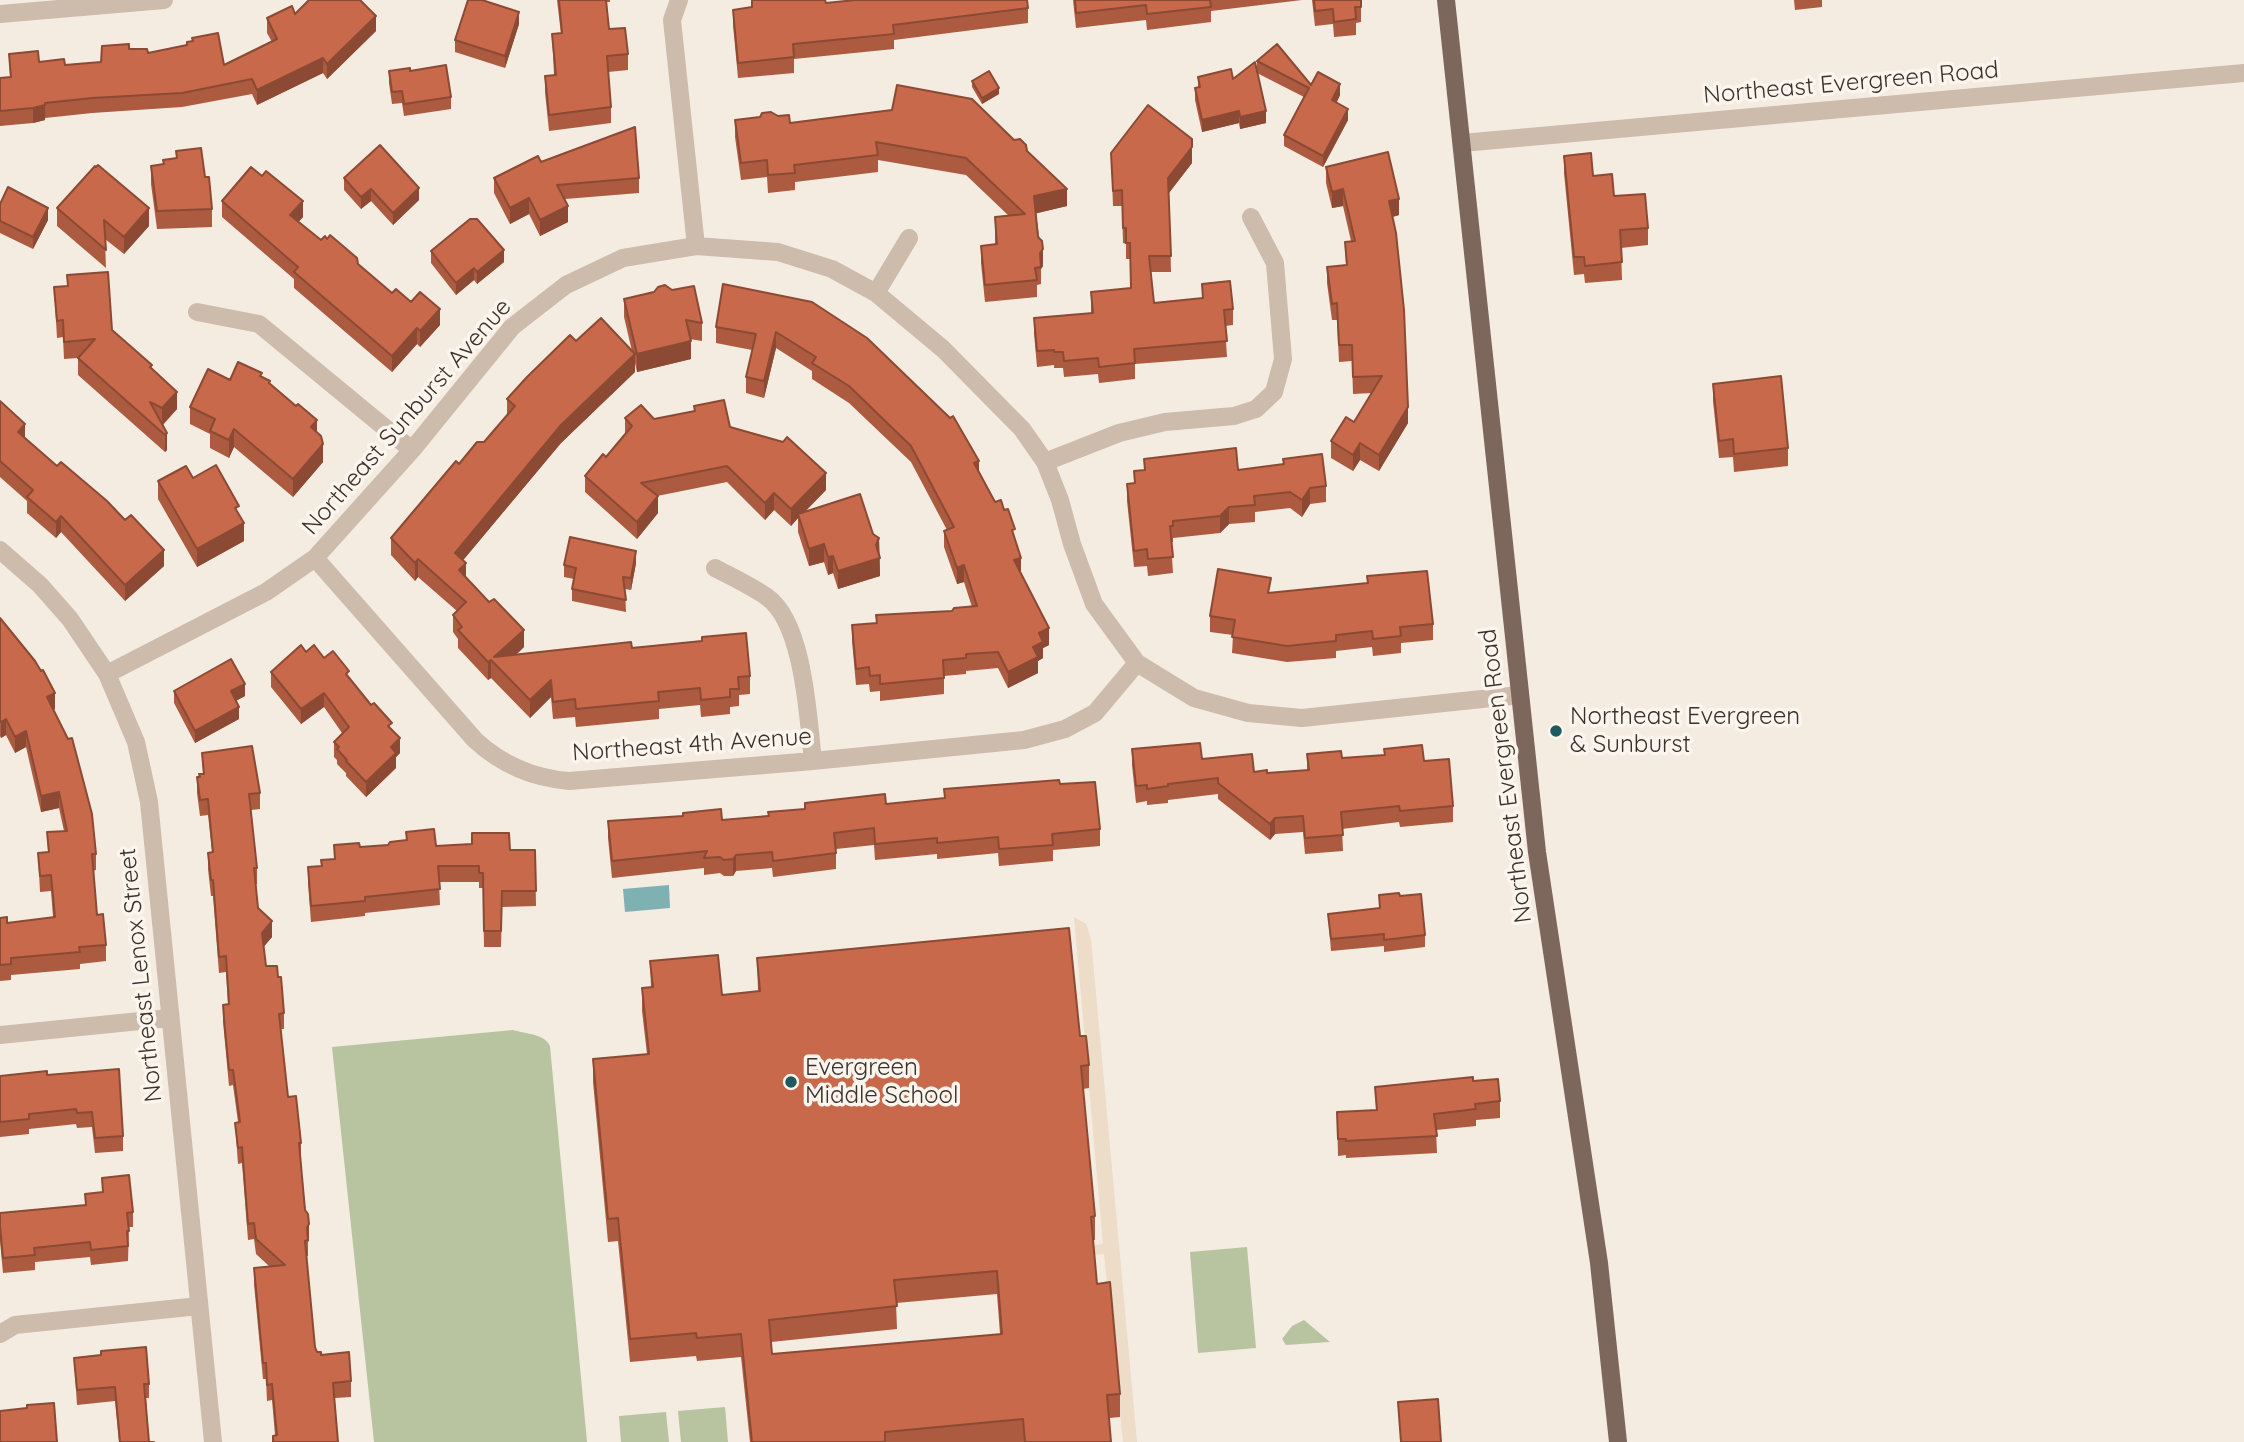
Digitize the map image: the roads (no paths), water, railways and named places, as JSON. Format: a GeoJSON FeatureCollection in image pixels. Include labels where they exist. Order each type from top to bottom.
{"type":"FeatureCollection","features":[{"type":"Feature","properties":{"kind":"main road","name":"Northeast Evergreen Road"},"geometry":{"type":"LineString","coordinates":[[1446,0],[1537,852],[1599,1263],[1618,1442]]}},
{"type":"Feature","properties":{"kind":"street"},"geometry":{"type":"LineString","coordinates":[[0,14],[87,3],[164,0]]}},
{"type":"Feature","properties":{"kind":"street"},"geometry":{"type":"LineString","coordinates":[[679,0],[671,20],[696,246]]}},
{"type":"Feature","properties":{"kind":"street","name":"Northeast Evergreen Road"},"geometry":{"type":"LineString","coordinates":[[1462,143],[2244,73]]}},
{"type":"Feature","properties":{"kind":"street"},"geometry":{"type":"LineString","coordinates":[[1045,462],[1119,433],[1165,422],[1234,416],[1256,409],[1274,392],[1283,359],[1275,263],[1251,218]]}},
{"type":"Feature","properties":{"kind":"street"},"geometry":{"type":"LineString","coordinates":[[876,293],[909,238]]}},
{"type":"Feature","properties":{"kind":"street","name":"Northeast Sunburst Avenue"},"geometry":{"type":"LineString","coordinates":[[107,674],[266,592],[315,558],[412,450],[512,327],[566,285],[623,258],[696,246],[778,252],[832,269],[876,293],[943,349],[1022,429],[1045,462],[1094,604],[1137,663],[1194,698],[1248,713],[1302,718],[1520,695]]}},
{"type":"Feature","properties":{"kind":"street"},"geometry":{"type":"LineString","coordinates":[[197,312],[260,324],[412,450]]}},
{"type":"Feature","properties":{"kind":"street","name":"Northeast Lenox Street"},"geometry":{"type":"LineString","coordinates":[[0,550],[40,585],[70,619],[107,674],[136,742],[149,802],[213,1442]]}},
{"type":"Feature","properties":{"kind":"street","name":"Northeast 4th Avenue"},"geometry":{"type":"LineString","coordinates":[[315,558],[475,740],[491,754],[534,775],[569,780],[813,761],[1024,740],[1065,729],[1095,713],[1137,663]]}},
{"type":"Feature","properties":{"kind":"street"},"geometry":{"type":"LineString","coordinates":[[715,568],[769,598],[789,624],[803,677],[813,761]]}},
{"type":"Feature","properties":{"kind":"street"},"geometry":{"type":"LineString","coordinates":[[0,1035],[170,1018]]}},
{"type":"Feature","properties":{"kind":"street"},"geometry":{"type":"LineString","coordinates":[[0,1334],[15,1325],[199,1306]]}},
{"type":"Feature","properties":{"kind":"water"},"geometry":{"type":"Polygon","coordinates":[[[669,885],[670,908],[625,912],[623,889],[669,885]]]}},
{"type":"Feature","properties":{"kind":"place","name":"Northeast Evergreen & Sunburst"},"geometry":{"type":"Point","coordinates":[1556,731]}},
{"type":"Feature","properties":{"kind":"place","name":"Evergreen Middle School"},"geometry":{"type":"Point","coordinates":[791,1082]}}]}
